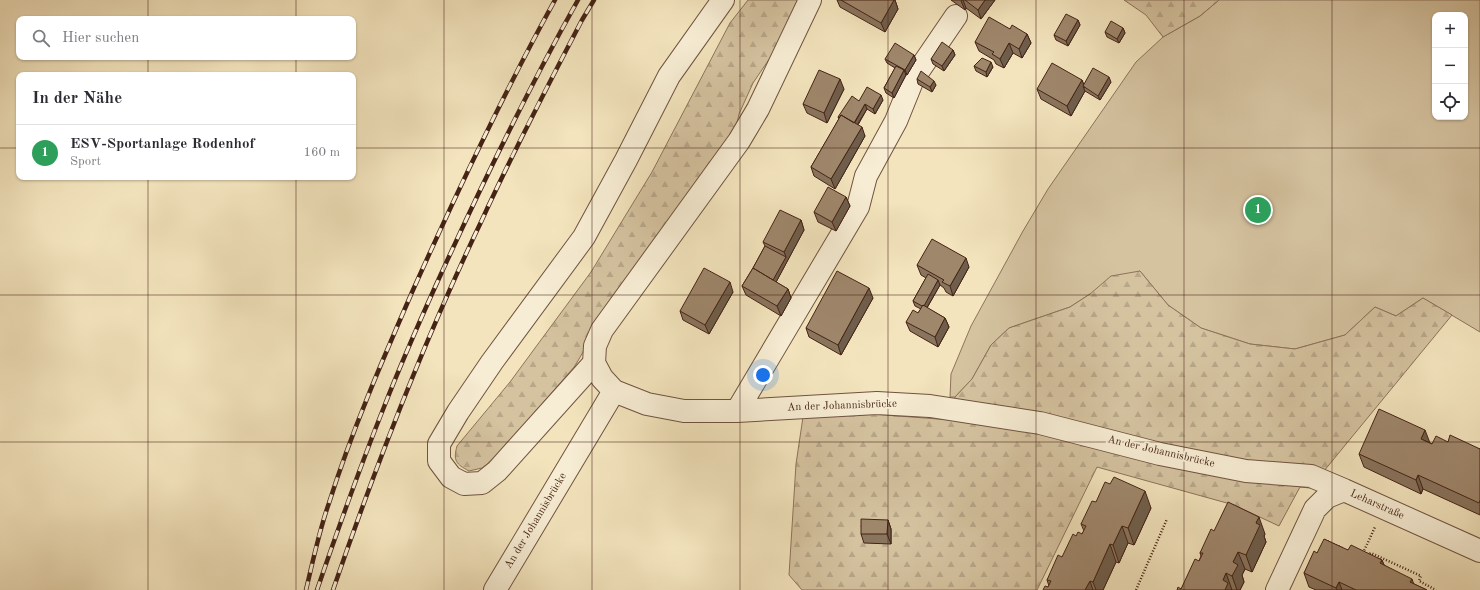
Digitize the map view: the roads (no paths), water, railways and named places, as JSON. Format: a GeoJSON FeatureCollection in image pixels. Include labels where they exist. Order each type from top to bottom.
{"type":"FeatureCollection","features":[{"type":"Feature","properties":{"kind":"street"},"geometry":{"type":"LineString","coordinates":[[594,363],[497,471],[482,483],[464,484],[452,477],[439,461],[439,444],[458,412],[492,362],[584,237],[669,76],[723,0]]}},
{"type":"Feature","properties":{"kind":"street"},"geometry":{"type":"LineString","coordinates":[[614,391],[602,378],[594,363],[595,346],[602,330],[739,141],[758,109],[810,0]]}},
{"type":"Feature","properties":{"kind":"street"},"geometry":{"type":"LineString","coordinates":[[736,411],[858,207],[866,176],[896,121],[913,79],[956,16]]}},
{"type":"Feature","properties":{"kind":"street","name":"An der Johannisbrücke"},"geometry":{"type":"LineString","coordinates":[[495,590],[614,391],[647,404],[684,412],[736,411],[877,403],[930,406],[1040,423],[1160,454],[1246,471],[1311,476],[1344,490]]}},
{"type":"Feature","properties":{"kind":"street","name":"Leharstraße"},"geometry":{"type":"LineString","coordinates":[[1277,590],[1304,530],[1316,509],[1327,497],[1344,490],[1480,551]]}},
{"type":"Feature","properties":{"kind":"railway"},"geometry":{"type":"LineString","coordinates":[[306,590],[325,514],[379,368],[464,180],[517,71],[555,0]]}},
{"type":"Feature","properties":{"kind":"railway"},"geometry":{"type":"LineString","coordinates":[[317,590],[366,452],[396,376],[436,285],[504,141],[578,0]]}},
{"type":"Feature","properties":{"kind":"railway"},"geometry":{"type":"LineString","coordinates":[[333,590],[366,496],[420,358],[440,312],[517,146],[582,20],[594,0]]}},
{"type":"Feature","properties":{"kind":"place","name":"ESV-Sportanlage Rodenhof"},"geometry":{"type":"Point","coordinates":[1258,210]}}]}
